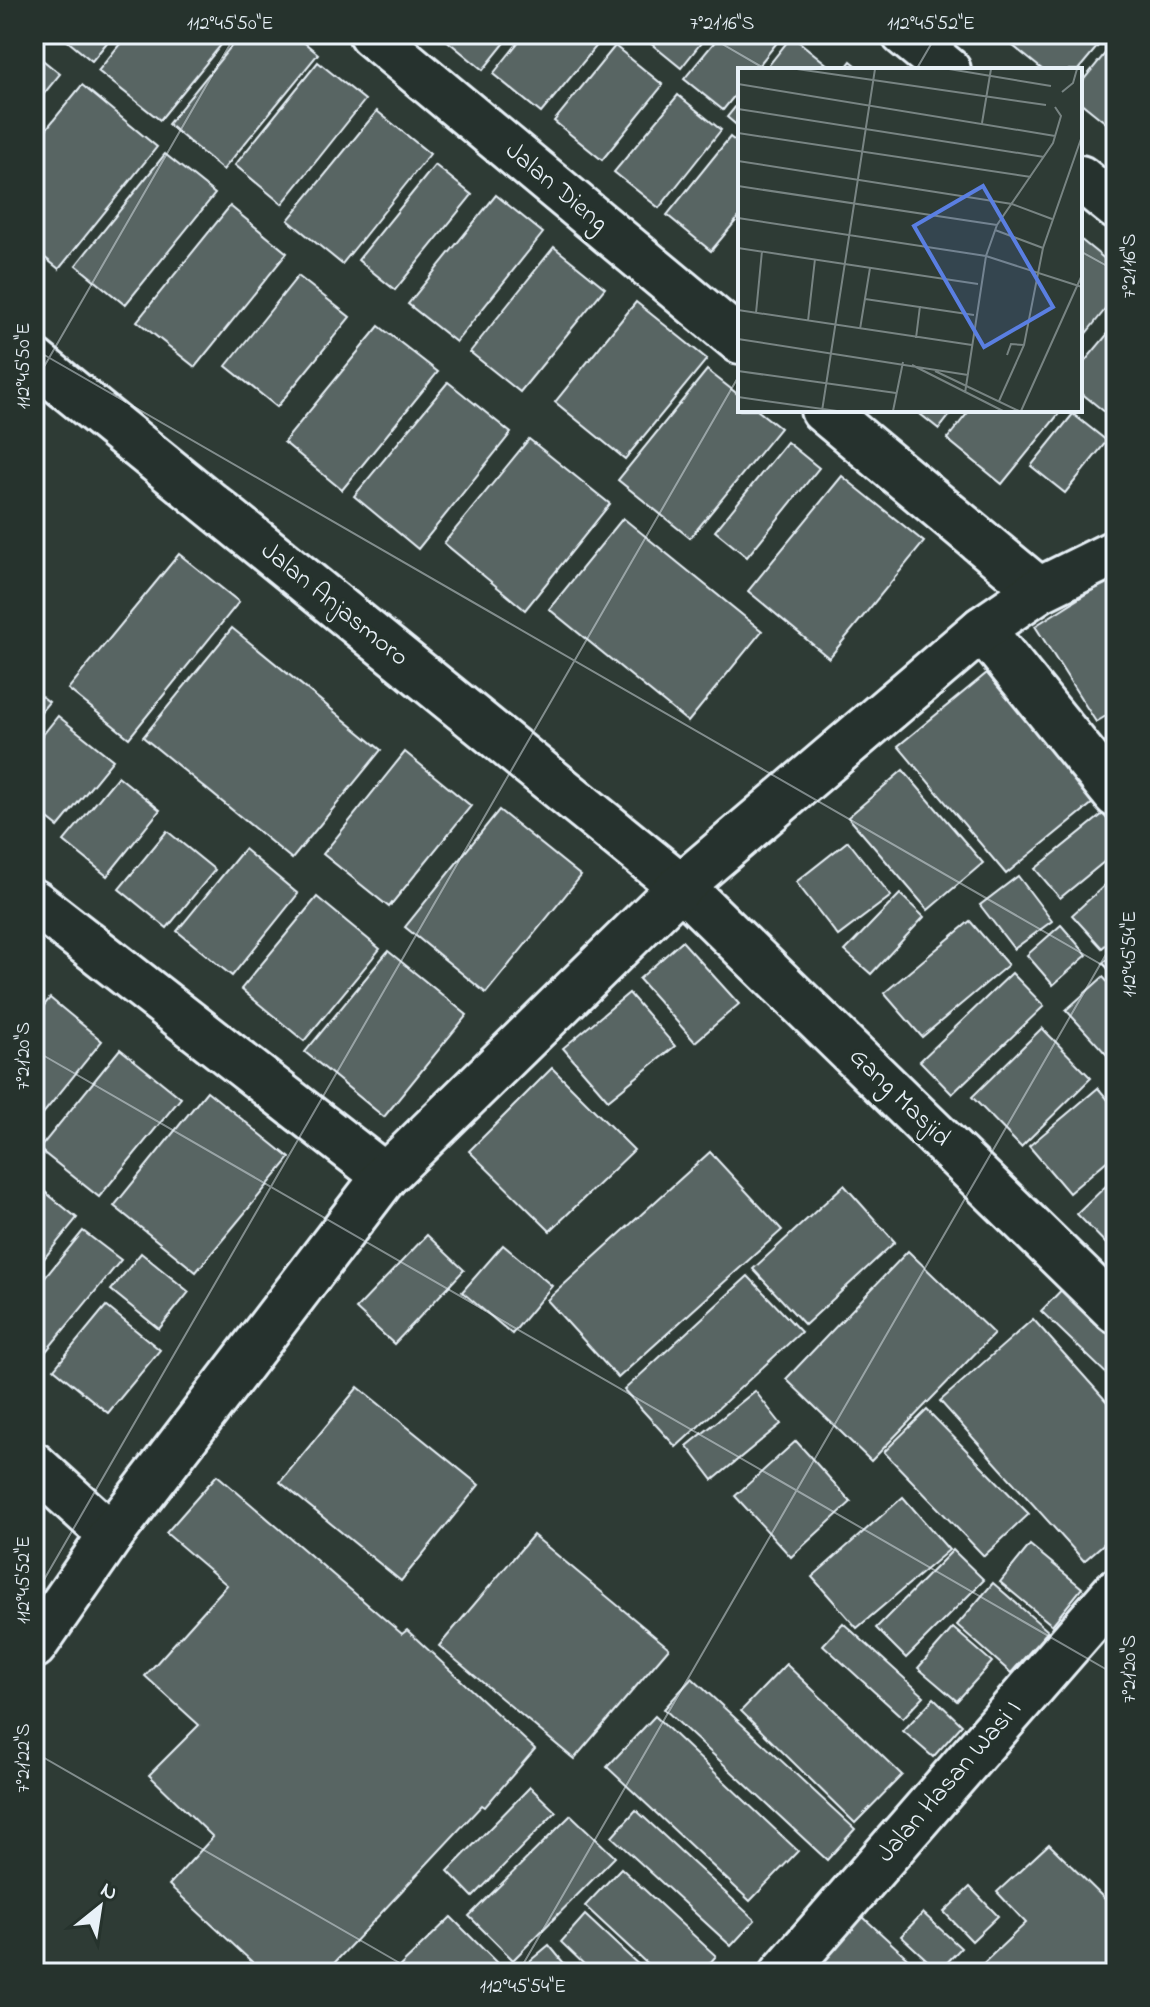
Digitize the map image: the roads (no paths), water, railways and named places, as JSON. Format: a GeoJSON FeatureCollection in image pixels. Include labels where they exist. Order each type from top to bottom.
{"type":"FeatureCollection","features":[{"type":"Feature","properties":{"kind":"street","name":"Jalan Dieng"},"geometry":{"type":"LineString","coordinates":[[371,34],[738,339]]}},
{"type":"Feature","properties":{"kind":"street"},"geometry":{"type":"LineString","coordinates":[[904,34],[946,68]]}},
{"type":"Feature","properties":{"kind":"street"},"geometry":{"type":"LineString","coordinates":[[1082,180],[1116,207]]}},
{"type":"Feature","properties":{"kind":"street","name":"Jalan Anjasmoro"},"geometry":{"type":"LineString","coordinates":[[34,361],[681,886]]}},
{"type":"Feature","properties":{"kind":"street"},"geometry":{"type":"LineString","coordinates":[[825,412],[1039,590]]}},
{"type":"Feature","properties":{"kind":"street"},"geometry":{"type":"LineString","coordinates":[[34,1646],[111,1535],[385,1176],[681,886],[982,629],[1039,590],[1116,552]]}},
{"type":"Feature","properties":{"kind":"street"},"geometry":{"type":"LineString","coordinates":[[982,629],[1116,795]]}},
{"type":"Feature","properties":{"kind":"street","name":"Gang Masjid"},"geometry":{"type":"LineString","coordinates":[[681,886],[1116,1311]]}},
{"type":"Feature","properties":{"kind":"street"},"geometry":{"type":"LineString","coordinates":[[34,902],[385,1176]]}},
{"type":"Feature","properties":{"kind":"street"},"geometry":{"type":"LineString","coordinates":[[34,1465],[111,1535]]}},
{"type":"Feature","properties":{"kind":"street","name":"Jalan Hasan Wasi I"},"geometry":{"type":"LineString","coordinates":[[783,1973],[1116,1591]]}}]}
